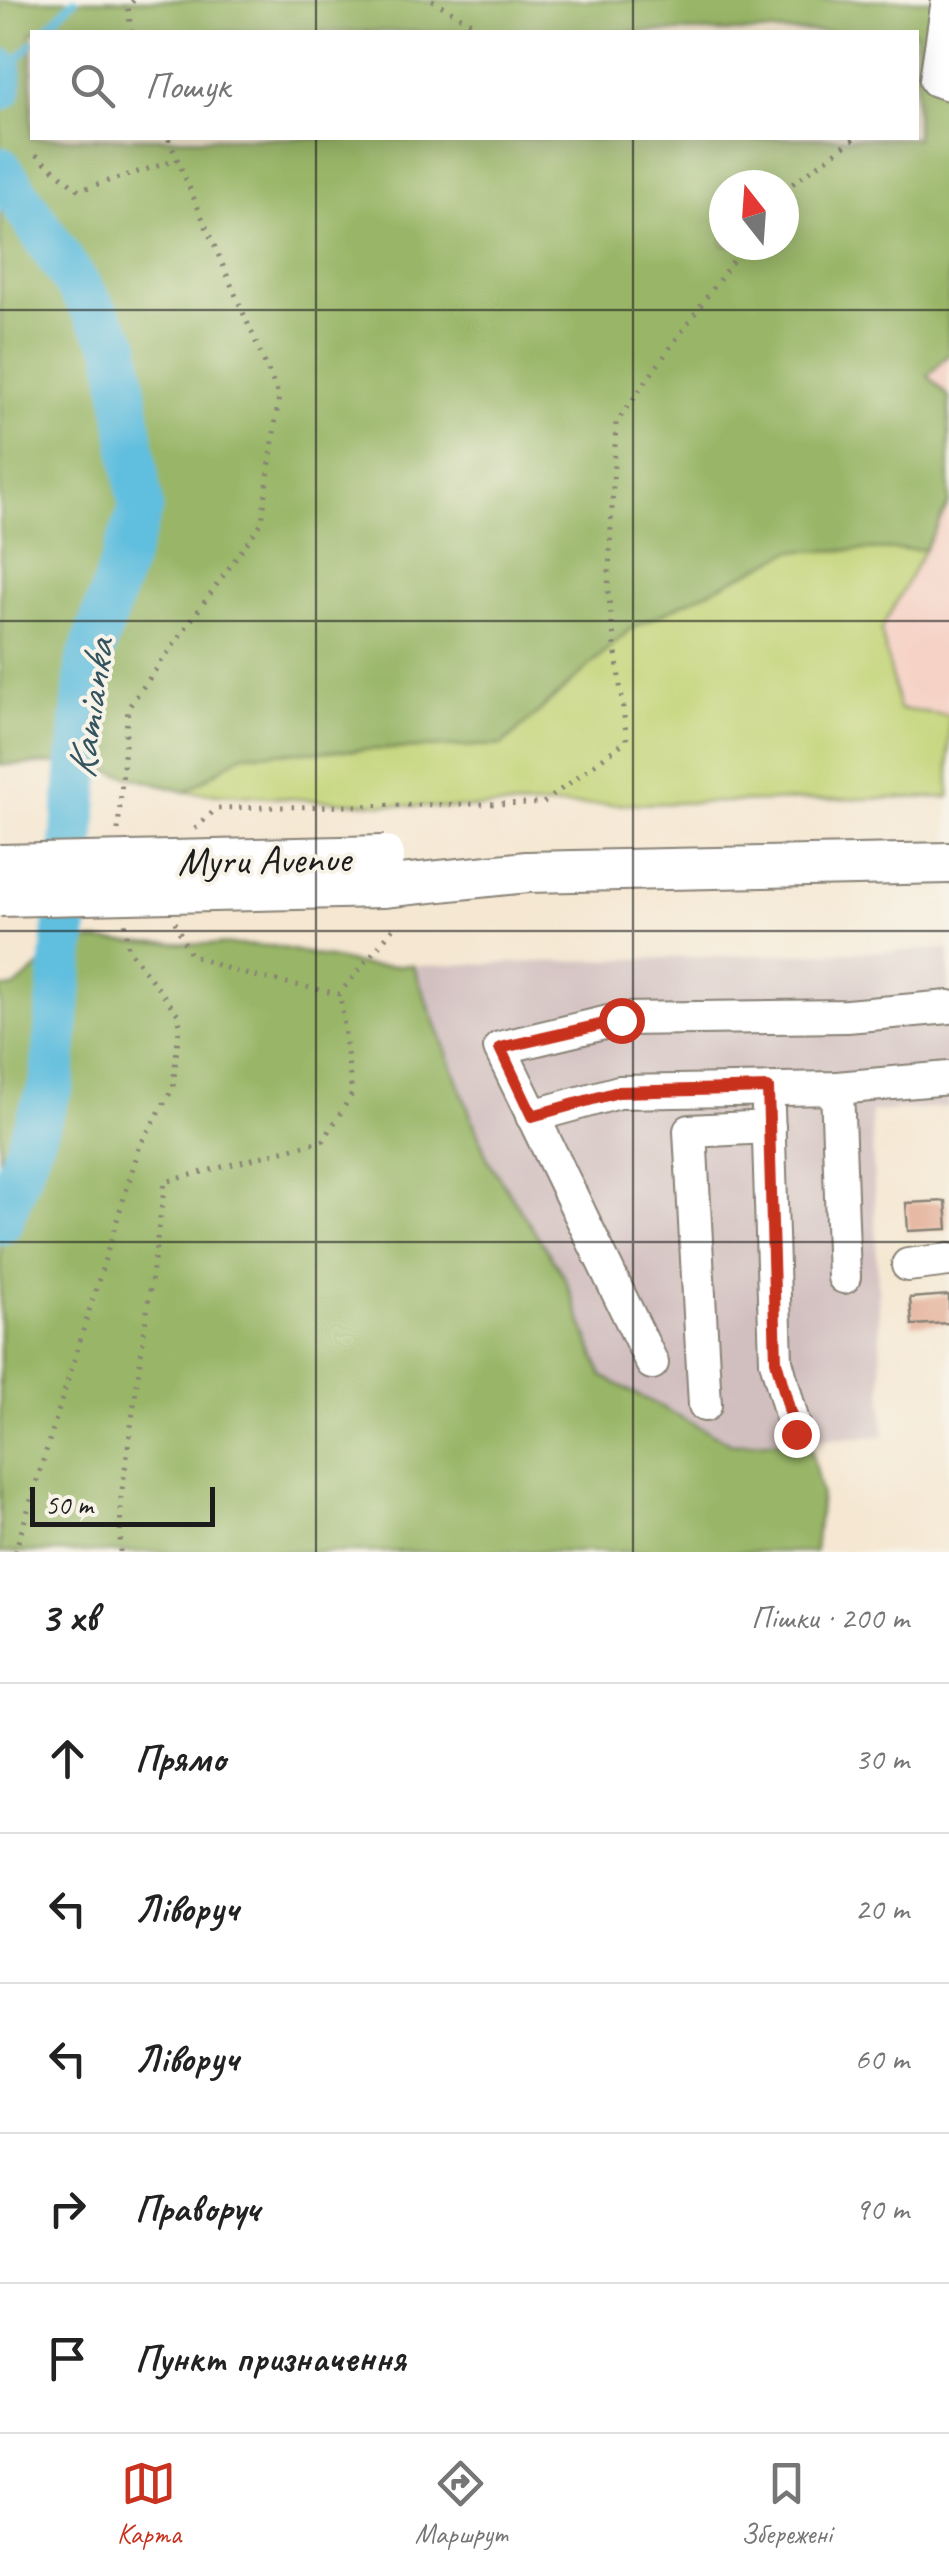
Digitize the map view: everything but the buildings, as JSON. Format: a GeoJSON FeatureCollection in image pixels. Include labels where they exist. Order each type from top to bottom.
{"type":"FeatureCollection","features":[{"type":"Feature","properties":{"kind":"main road","name":"Myru Avenue"},"geometry":{"type":"LineString","coordinates":[[0,865],[527,872],[949,863]]}},
{"type":"Feature","properties":{"kind":"main road","name":"Myru Avenue"},"geometry":{"type":"LineString","coordinates":[[0,896],[383,871]]}},
{"type":"Feature","properties":{"kind":"street"},"geometry":{"type":"LineString","coordinates":[[948,0],[936,80],[949,84]]}},
{"type":"Feature","properties":{"kind":"street"},"geometry":{"type":"LineString","coordinates":[[652,1363],[500,1048],[621,1020],[847,1016],[949,1007]]}},
{"type":"Feature","properties":{"kind":"street"},"geometry":{"type":"LineString","coordinates":[[532,1116],[618,1092],[836,1088],[949,1078]]}},
{"type":"Feature","properties":{"kind":"street"},"geometry":{"type":"LineString","coordinates":[[768,1088],[776,1361],[796,1434]]}},
{"type":"Feature","properties":{"kind":"street"},"geometry":{"type":"LineString","coordinates":[[836,1088],[844,1277]]}},
{"type":"Feature","properties":{"kind":"street"},"geometry":{"type":"LineString","coordinates":[[705,1405],[690,1131],[769,1128]]}},
{"type":"Feature","properties":{"kind":"street"},"geometry":{"type":"LineString","coordinates":[[908,1265],[949,1260]]}},
{"type":"Feature","properties":{"kind":"path"},"geometry":{"type":"LineString","coordinates":[[131,30],[128,6],[134,0]]}},
{"type":"Feature","properties":{"kind":"path"},"geometry":{"type":"LineString","coordinates":[[432,0],[483,30]]}},
{"type":"Feature","properties":{"kind":"path"},"geometry":{"type":"LineString","coordinates":[[799,179],[853,140]]}},
{"type":"Feature","properties":{"kind":"path"},"geometry":{"type":"LineString","coordinates":[[36,154],[80,190],[178,160]]}},
{"type":"Feature","properties":{"kind":"path"},"geometry":{"type":"LineString","coordinates":[[370,804],[543,803],[627,740],[608,591],[616,423],[733,260]]}},
{"type":"Feature","properties":{"kind":"path"},"geometry":{"type":"LineString","coordinates":[[120,1552],[120,1498],[166,1182],[324,1140],[352,1094],[340,994],[397,924]]}},
{"type":"Feature","properties":{"kind":"shaded area"},"geometry":{"type":"Polygon","coordinates":[[[949,354],[949,397],[927,376],[949,354]]]}},
{"type":"Feature","properties":{"kind":"shaded area"},"geometry":{"type":"Polygon","coordinates":[[[949,503],[949,715],[899,709],[881,630],[949,503]]]}},
{"type":"Feature","properties":{"kind":"shaded area"},"geometry":{"type":"Polygon","coordinates":[[[949,949],[949,1107],[871,1112],[884,1436],[732,1444],[602,1376],[565,1278],[488,1160],[413,966],[949,949]]]}},
{"type":"Feature","properties":{"kind":"green space"},"geometry":{"type":"Polygon","coordinates":[[[0,0],[949,0],[949,354],[928,376],[949,397],[949,503],[925,549],[792,551],[629,630],[502,745],[243,754],[186,792],[78,763],[0,765],[0,0]]]}},
{"type":"Feature","properties":{"kind":"green space"},"geometry":{"type":"Polygon","coordinates":[[[925,549],[881,630],[899,709],[949,715],[949,797],[441,808],[186,792],[243,754],[502,745],[629,630],[792,551],[925,549]]]}},
{"type":"Feature","properties":{"kind":"green space"},"geometry":{"type":"Polygon","coordinates":[[[70,940],[273,946],[368,966],[413,965],[488,1160],[565,1278],[602,1376],[732,1444],[809,1440],[821,1494],[815,1552],[0,1552],[0,988],[14,988],[70,940]]]}},
{"type":"Feature","properties":{"kind":"waterway"},"geometry":{"type":"LineString","coordinates":[[45,30],[74,0]]}},
{"type":"Feature","properties":{"kind":"waterway"},"geometry":{"type":"LineString","coordinates":[[3,74],[30,46]]}},
{"type":"Feature","properties":{"kind":"waterway","name":"Kamianka"},"geometry":{"type":"LineString","coordinates":[[0,70],[0,88]]}},
{"type":"Feature","properties":{"kind":"waterway","name":"Kamianka"},"geometry":{"type":"LineString","coordinates":[[0,169],[118,346],[141,508],[88,663],[52,1083],[0,1222]]}},
{"type":"Feature","properties":{"kind":"route"},"geometry":{"type":"LineString","coordinates":[[621,1020],[500,1048],[532,1116],[618,1092],[768,1088],[776,1361],[796,1434]]}}]}
